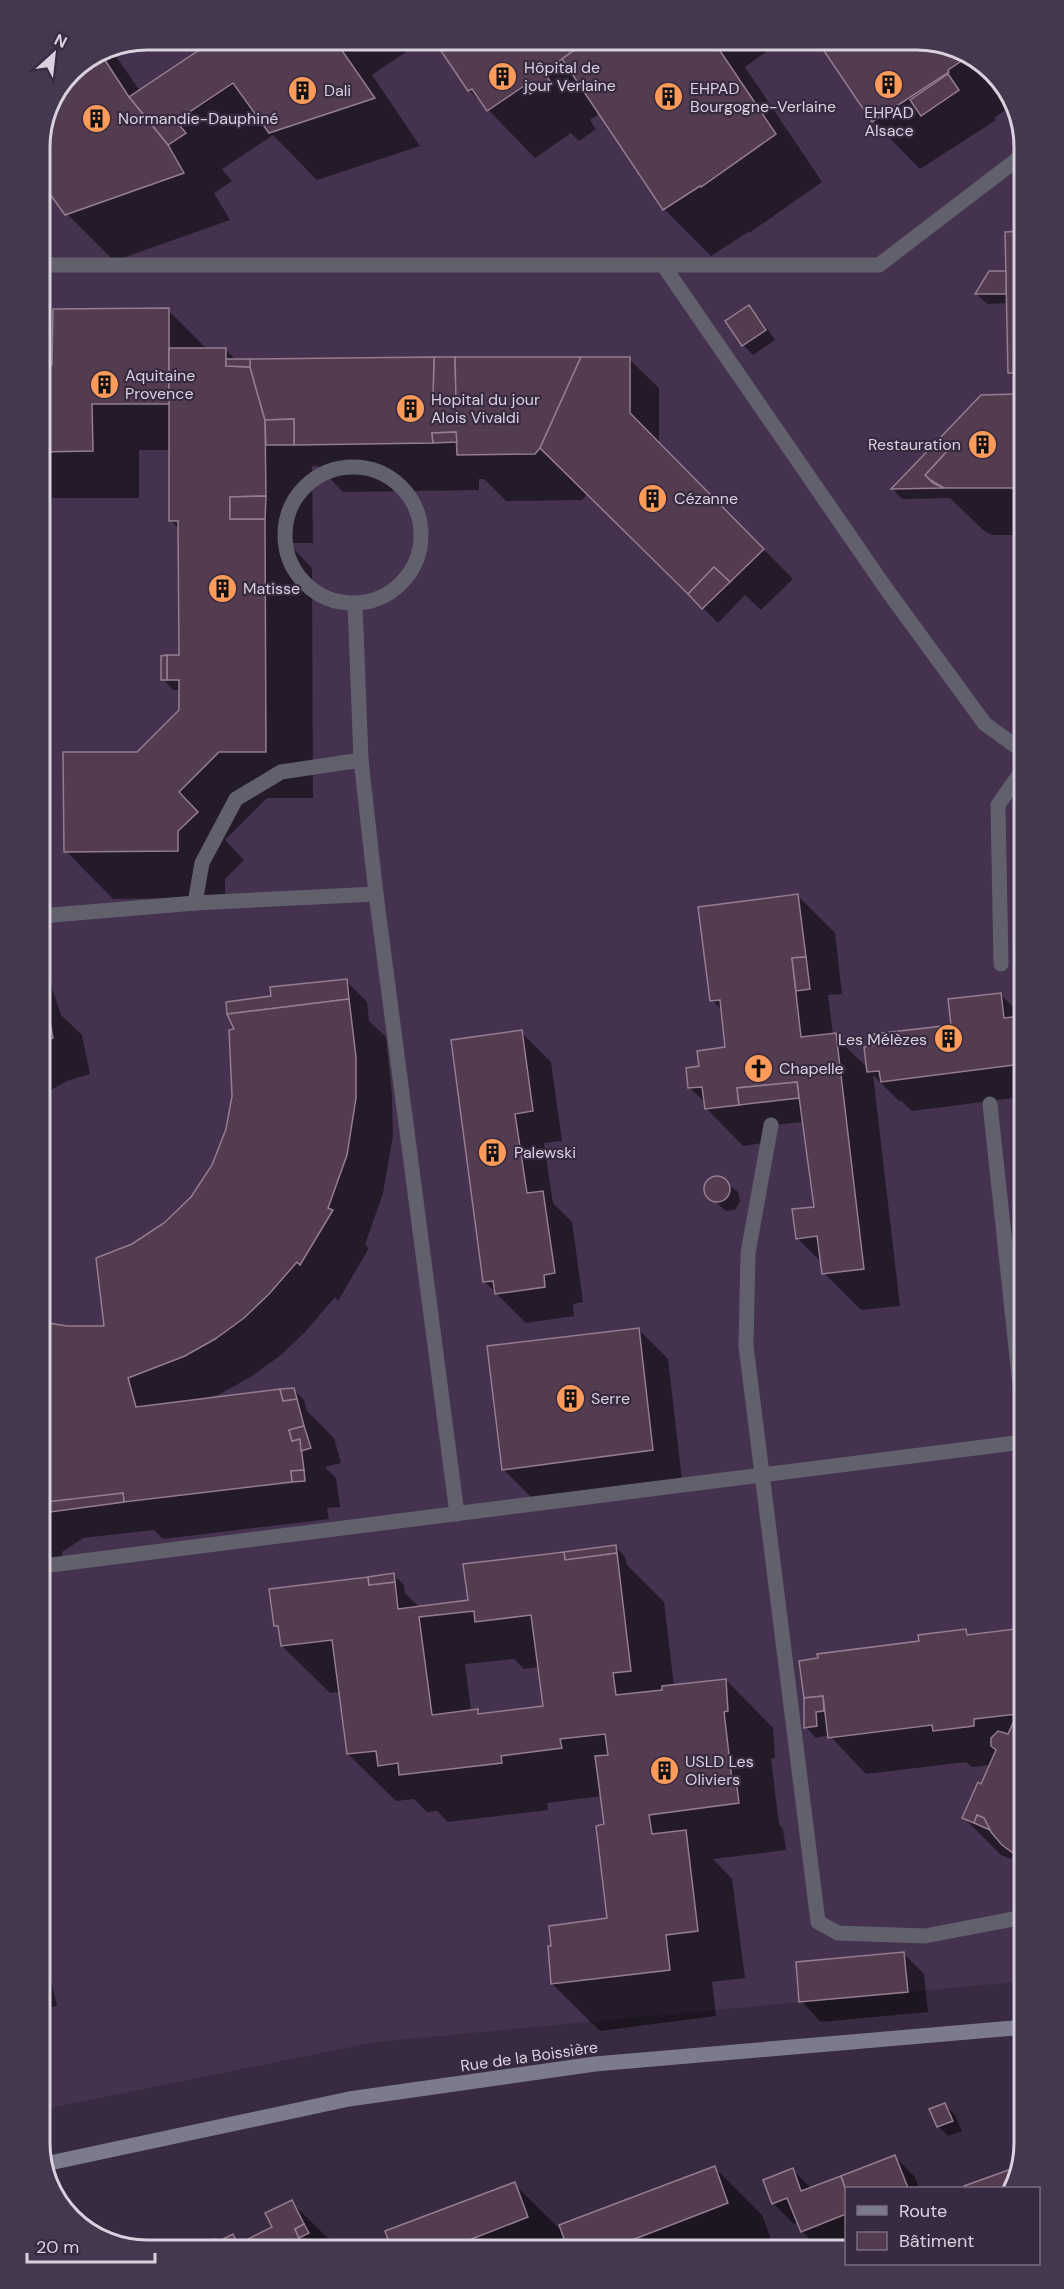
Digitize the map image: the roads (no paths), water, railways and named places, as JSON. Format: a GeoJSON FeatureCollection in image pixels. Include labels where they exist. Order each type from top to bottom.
{"type":"FeatureCollection","features":[{"type":"Feature","properties":{"kind":"main road","name":"Rue de la Boissière"},"geometry":{"type":"LineString","coordinates":[[51,2163],[349,2099],[583,2066],[1014,2028]]}},
{"type":"Feature","properties":{"kind":"lane"},"geometry":{"type":"LineString","coordinates":[[50,264],[879,265],[1014,162]]}},
{"type":"Feature","properties":{"kind":"lane"},"geometry":{"type":"LineString","coordinates":[[663,265],[887,590],[985,724],[1014,745]]}},
{"type":"Feature","properties":{"kind":"lane"},"geometry":{"type":"LineString","coordinates":[[347,467],[370,469],[390,478],[407,492],[418,511],[422,532],[420,554],[411,574],[396,590],[377,600],[355,604],[332,600],[311,590],[296,572],[286,551],[285,527],[291,505],[305,486],[324,473],[347,467]]}},
{"type":"Feature","properties":{"kind":"lane"},"geometry":{"type":"LineString","coordinates":[[355,604],[361,760],[376,894],[457,1514]]}},
{"type":"Feature","properties":{"kind":"lane"},"geometry":{"type":"LineString","coordinates":[[195,903],[202,863],[236,799],[281,772],[361,760]]}},
{"type":"Feature","properties":{"kind":"lane"},"geometry":{"type":"LineString","coordinates":[[1001,964],[998,806],[1014,782]]}},
{"type":"Feature","properties":{"kind":"lane"},"geometry":{"type":"LineString","coordinates":[[50,915],[195,903],[376,894]]}},
{"type":"Feature","properties":{"kind":"lane"},"geometry":{"type":"LineString","coordinates":[[990,1104],[1014,1329]]}},
{"type":"Feature","properties":{"kind":"lane"},"geometry":{"type":"LineString","coordinates":[[771,1125],[748,1253],[746,1346],[764,1475],[818,1922],[838,1933],[925,1936],[1014,1919]]}},
{"type":"Feature","properties":{"kind":"lane"},"geometry":{"type":"LineString","coordinates":[[50,1565],[1014,1443]]}},
{"type":"Feature","properties":{"kind":"place","name":"Hôpital de jour Verlaine"},"geometry":{"type":"Point","coordinates":[503,76]}},
{"type":"Feature","properties":{"kind":"place","name":"EHPAD Alsace"},"geometry":{"type":"Point","coordinates":[889,84]}},
{"type":"Feature","properties":{"kind":"place","name":"Dali"},"geometry":{"type":"Point","coordinates":[303,90]}},
{"type":"Feature","properties":{"kind":"place","name":"EHPAD Bourgogne-Verlaine"},"geometry":{"type":"Point","coordinates":[669,97]}},
{"type":"Feature","properties":{"kind":"place","name":"Normandie-Dauphiné"},"geometry":{"type":"Point","coordinates":[97,118]}},
{"type":"Feature","properties":{"kind":"place","name":"Aquitaine Provence"},"geometry":{"type":"Point","coordinates":[104,384]}},
{"type":"Feature","properties":{"kind":"place","name":"Hopital du jour Alois Vivaldi"},"geometry":{"type":"Point","coordinates":[410,408]}},
{"type":"Feature","properties":{"kind":"place","name":"Restauration"},"geometry":{"type":"Point","coordinates":[982,444]}},
{"type":"Feature","properties":{"kind":"place","name":"Cézanne"},"geometry":{"type":"Point","coordinates":[653,498]}},
{"type":"Feature","properties":{"kind":"place","name":"Matisse"},"geometry":{"type":"Point","coordinates":[222,588]}},
{"type":"Feature","properties":{"kind":"place","name":"Les Mélèzes"},"geometry":{"type":"Point","coordinates":[948,1039]}},
{"type":"Feature","properties":{"kind":"place","name":"Chapelle"},"geometry":{"type":"Point","coordinates":[758,1068]}},
{"type":"Feature","properties":{"kind":"place","name":"Palewski"},"geometry":{"type":"Point","coordinates":[493,1152]}},
{"type":"Feature","properties":{"kind":"place","name":"Serre"},"geometry":{"type":"Point","coordinates":[570,1398]}},
{"type":"Feature","properties":{"kind":"place","name":"USLD Les Oliviers"},"geometry":{"type":"Point","coordinates":[664,1770]}}]}
